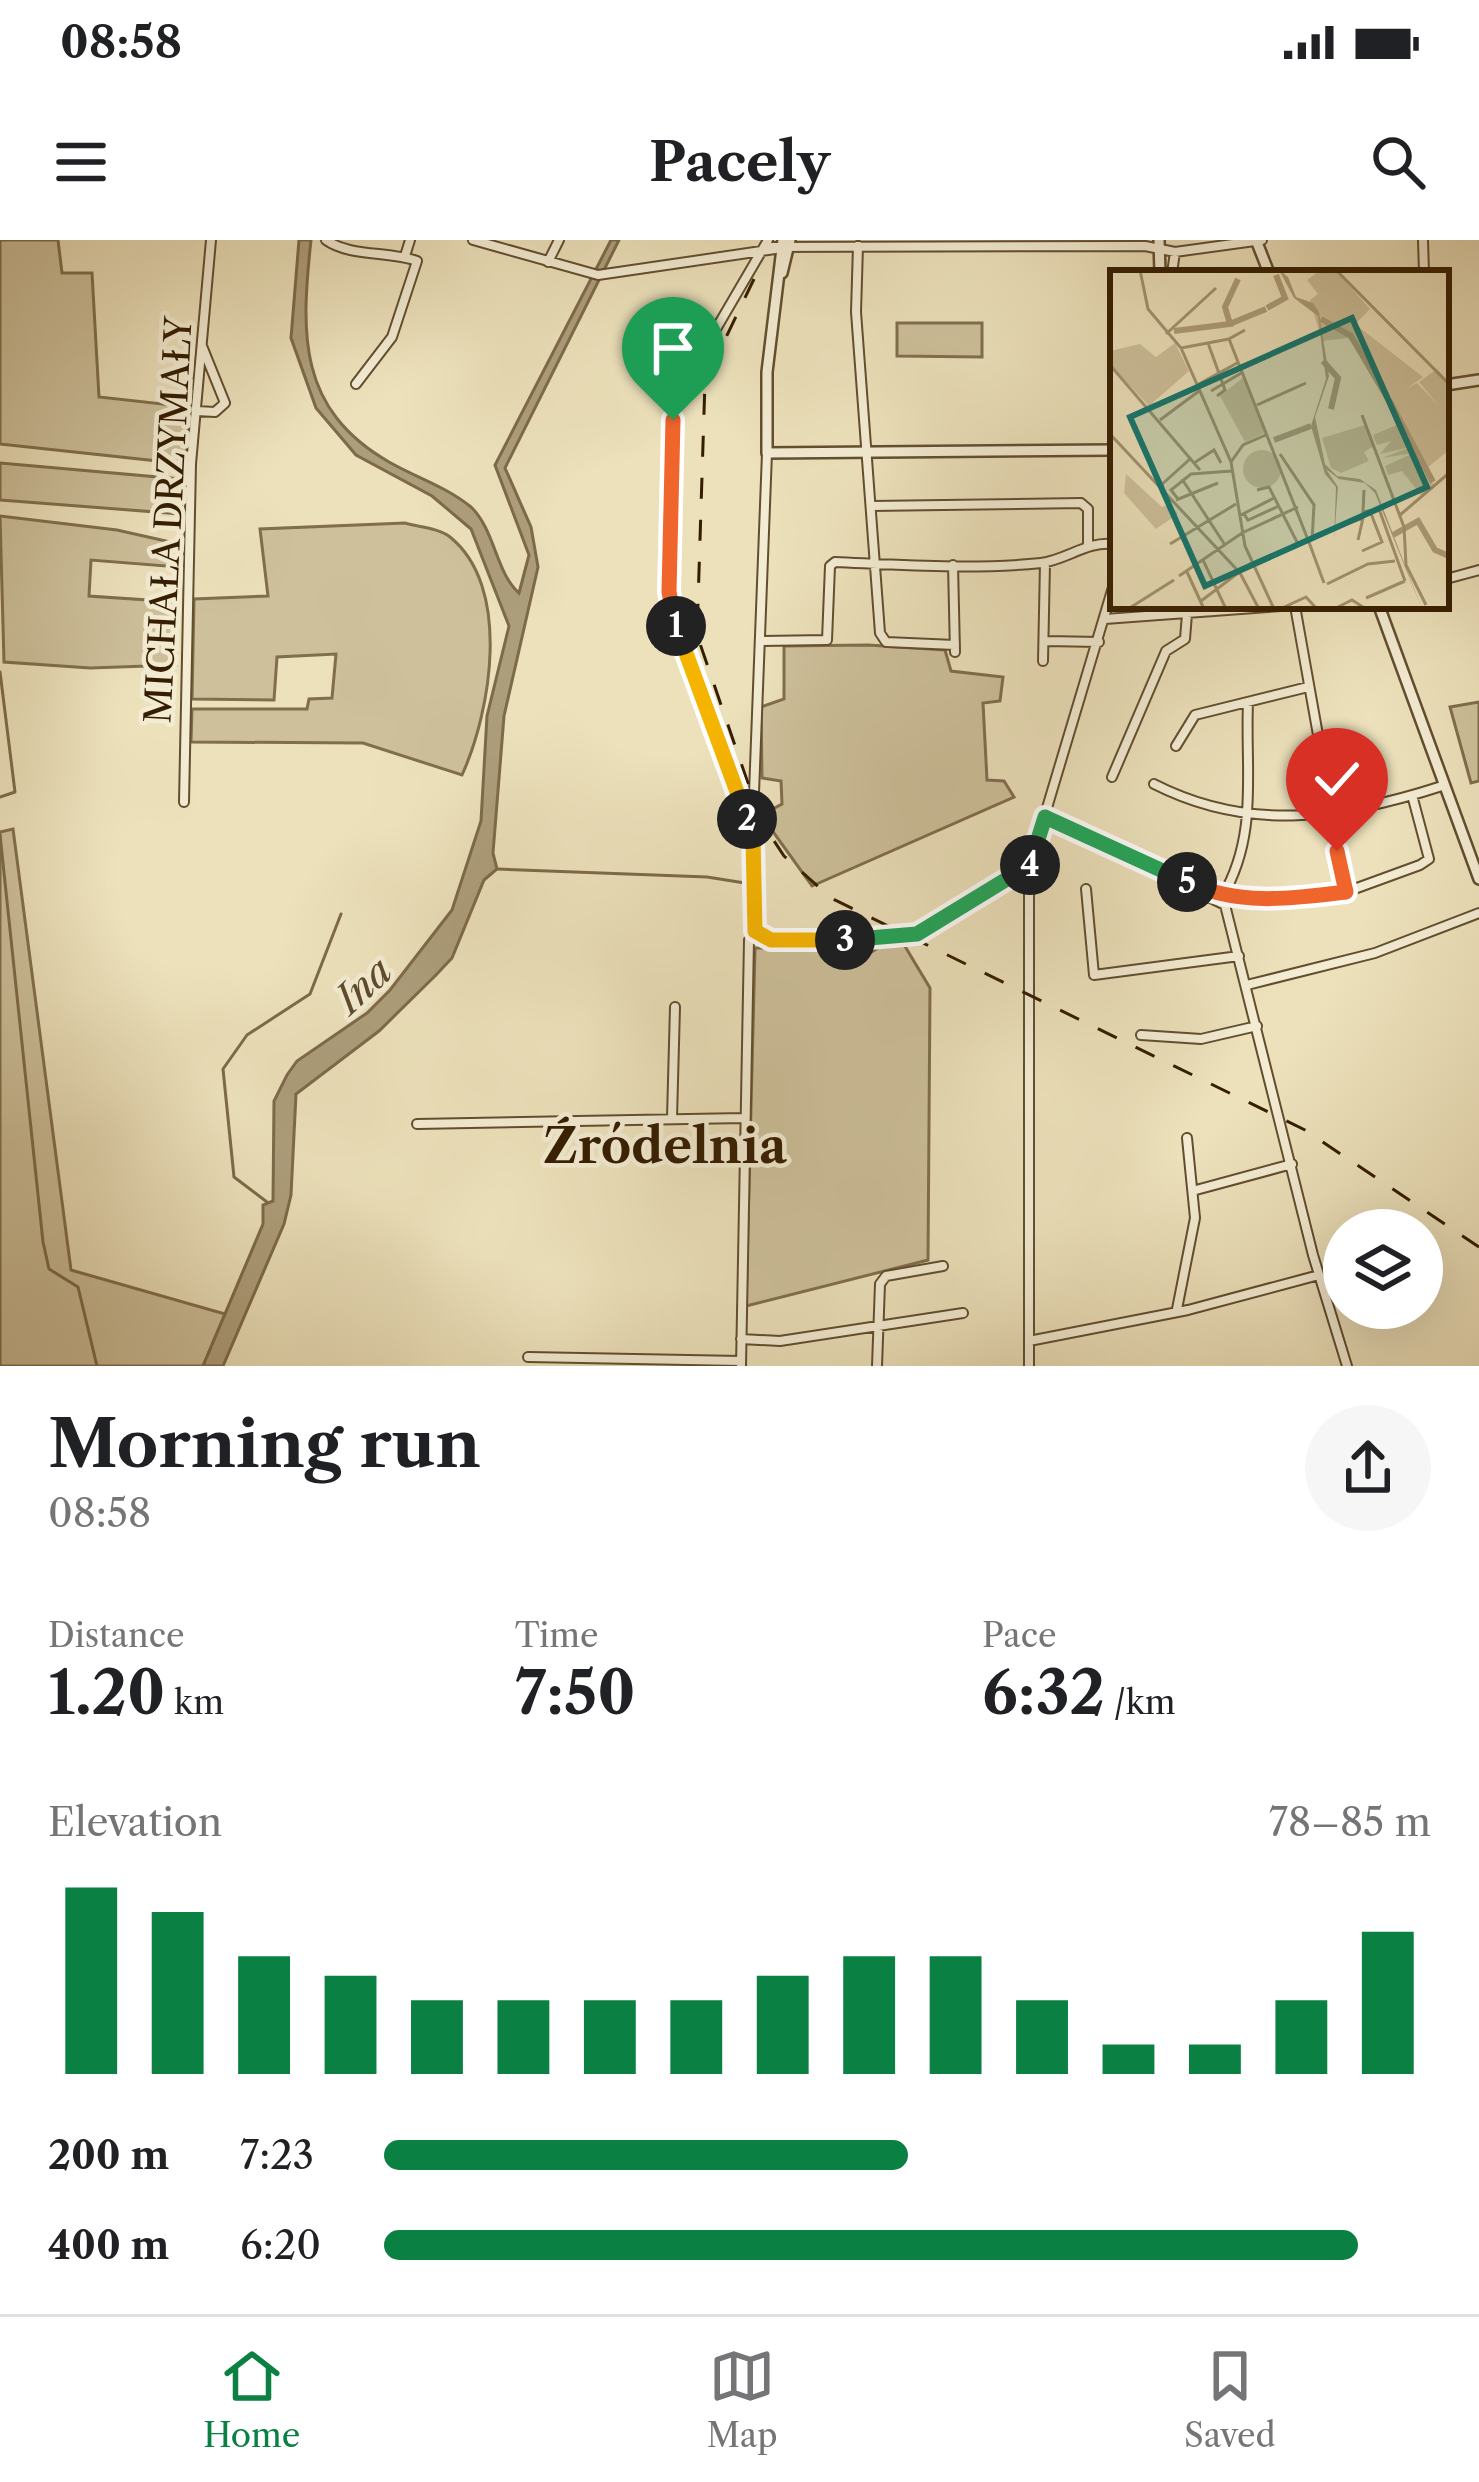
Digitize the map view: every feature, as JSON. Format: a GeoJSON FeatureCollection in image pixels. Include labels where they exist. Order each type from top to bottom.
{"type":"FeatureCollection","features":[{"type":"Feature","properties":{"kind":"street","name":"MICHAŁA DRZYMAŁY"},"geometry":{"type":"LineString","coordinates":[[184,802],[196,411],[212,240]]}},
{"type":"Feature","properties":{"kind":"street"},"geometry":{"type":"LineString","coordinates":[[326,240],[337,248],[378,246],[417,261],[398,322],[373,367],[356,384]]}},
{"type":"Feature","properties":{"kind":"street"},"geometry":{"type":"LineString","coordinates":[[405,256],[410,240]]}},
{"type":"Feature","properties":{"kind":"street"},"geometry":{"type":"LineString","coordinates":[[548,262],[559,240]]}},
{"type":"Feature","properties":{"kind":"street"},"geometry":{"type":"LineString","coordinates":[[480,241],[588,273],[609,273],[786,244],[1078,243],[1159,245],[1175,252],[1258,240],[1269,270]]}},
{"type":"Feature","properties":{"kind":"street"},"geometry":{"type":"LineString","coordinates":[[1423,240],[1424,270]]}},
{"type":"Feature","properties":{"kind":"street"},"geometry":{"type":"LineString","coordinates":[[527,1357],[741,1363],[749,940],[755,931],[753,836],[767,453],[774,308],[786,244]]}},
{"type":"Feature","properties":{"kind":"street"},"geometry":{"type":"LineString","coordinates":[[858,246],[864,452],[882,640],[955,649],[953,566]]}},
{"type":"Feature","properties":{"kind":"street"},"geometry":{"type":"LineString","coordinates":[[753,836],[678,632],[669,592],[678,394],[764,247]]}},
{"type":"Feature","properties":{"kind":"street"},"geometry":{"type":"LineString","coordinates":[[1172,270],[1175,252]]}},
{"type":"Feature","properties":{"kind":"street"},"geometry":{"type":"LineString","coordinates":[[196,411],[215,412],[225,403],[202,346]]}},
{"type":"Feature","properties":{"kind":"street"},"geometry":{"type":"LineString","coordinates":[[1449,385],[1479,380]]}},
{"type":"Feature","properties":{"kind":"street"},"geometry":{"type":"LineString","coordinates":[[767,453],[1110,450]]}},
{"type":"Feature","properties":{"kind":"street"},"geometry":{"type":"LineString","coordinates":[[871,506],[1081,503],[1088,509],[1088,546]]}},
{"type":"Feature","properties":{"kind":"street"},"geometry":{"type":"LineString","coordinates":[[760,641],[823,643],[832,563],[1045,562],[1088,546],[1110,544]]}},
{"type":"Feature","properties":{"kind":"street"},"geometry":{"type":"LineString","coordinates":[[1043,661],[1045,562]]}},
{"type":"Feature","properties":{"kind":"street"},"geometry":{"type":"LineString","coordinates":[[1449,578],[1479,570]]}},
{"type":"Feature","properties":{"kind":"street"},"geometry":{"type":"LineString","coordinates":[[1029,1366],[1029,868],[1110,598]]}},
{"type":"Feature","properties":{"kind":"street"},"geometry":{"type":"LineString","coordinates":[[1105,619],[1246,609]]}},
{"type":"Feature","properties":{"kind":"street"},"geometry":{"type":"LineString","coordinates":[[1295,609],[1346,892]]}},
{"type":"Feature","properties":{"kind":"street"},"geometry":{"type":"LineString","coordinates":[[1380,609],[1479,879]]}},
{"type":"Feature","properties":{"kind":"street"},"geometry":{"type":"LineString","coordinates":[[1112,777],[1166,651],[1185,639],[1187,614]]}},
{"type":"Feature","properties":{"kind":"street"},"geometry":{"type":"LineString","coordinates":[[1047,641],[1099,642]]}},
{"type":"Feature","properties":{"kind":"street"},"geometry":{"type":"LineString","coordinates":[[1176,746],[1195,715],[1308,686]]}},
{"type":"Feature","properties":{"kind":"street"},"geometry":{"type":"LineString","coordinates":[[1248,703],[1248,817],[1236,868],[1221,898],[1347,1366]]}},
{"type":"Feature","properties":{"kind":"street"},"geometry":{"type":"LineString","coordinates":[[1154,784],[1189,802],[1248,817],[1331,815],[1442,786]]}},
{"type":"Feature","properties":{"kind":"street"},"geometry":{"type":"LineString","coordinates":[[1045,817],[1221,898],[1282,900],[1346,892],[1429,859],[1412,795]]}},
{"type":"Feature","properties":{"kind":"street"},"geometry":{"type":"LineString","coordinates":[[755,931],[771,940],[884,940],[917,934],[1029,868]]}},
{"type":"Feature","properties":{"kind":"street"},"geometry":{"type":"LineString","coordinates":[[1086,889],[1094,975],[1239,956]]}},
{"type":"Feature","properties":{"kind":"street"},"geometry":{"type":"LineString","coordinates":[[1247,985],[1375,953],[1479,913]]}},
{"type":"Feature","properties":{"kind":"street"},"geometry":{"type":"LineString","coordinates":[[672,1118],[675,1007]]}},
{"type":"Feature","properties":{"kind":"street"},"geometry":{"type":"LineString","coordinates":[[1141,1035],[1201,1039],[1257,1026]]}},
{"type":"Feature","properties":{"kind":"street"},"geometry":{"type":"LineString","coordinates":[[417,1124],[744,1118]]}},
{"type":"Feature","properties":{"kind":"street"},"geometry":{"type":"LineString","coordinates":[[1177,1310],[1196,1190],[1187,1138]]}},
{"type":"Feature","properties":{"kind":"street"},"geometry":{"type":"LineString","coordinates":[[1196,1190],[1292,1164]]}},
{"type":"Feature","properties":{"kind":"street"},"geometry":{"type":"LineString","coordinates":[[877,1366],[877,1324],[886,1276],[943,1266]]}},
{"type":"Feature","properties":{"kind":"street"},"geometry":{"type":"LineString","coordinates":[[1029,1341],[1319,1275]]}},
{"type":"Feature","properties":{"kind":"street"},"geometry":{"type":"LineString","coordinates":[[741,1340],[780,1341],[963,1313]]}},
{"type":"Feature","properties":{"kind":"shaded area"},"geometry":{"type":"Polygon","coordinates":[[[0,240],[58,240],[62,273],[92,273],[99,397],[190,407],[186,464],[0,444],[0,240]]]}},
{"type":"Feature","properties":{"kind":"shaded area"},"geometry":{"type":"Polygon","coordinates":[[[299,240],[311,240],[307,337],[321,393],[359,441],[471,507],[519,593],[529,555],[495,465],[611,240],[619,240],[505,468],[531,527],[538,567],[504,716],[493,853],[497,869],[484,880],[452,958],[379,1031],[296,1094],[291,1195],[284,1224],[223,1366],[203,1366],[263,1224],[263,1205],[273,1201],[274,1101],[287,1075],[297,1061],[367,1013],[390,990],[452,910],[481,821],[487,716],[509,626],[471,529],[432,496],[356,455],[316,408],[291,338],[299,240]]]}},
{"type":"Feature","properties":{"kind":"shaded area"},"geometry":{"type":"Polygon","coordinates":[[[897,323],[982,323],[982,357],[897,356],[897,323]]]}},
{"type":"Feature","properties":{"kind":"shaded area"},"geometry":{"type":"Polygon","coordinates":[[[0,463],[180,479],[182,514],[0,500],[0,463]]]}},
{"type":"Feature","properties":{"kind":"shaded area"},"geometry":{"type":"Polygon","coordinates":[[[0,516],[117,530],[179,544],[178,567],[91,560],[89,596],[177,602],[176,665],[90,668],[4,662],[0,516]]]}},
{"type":"Feature","properties":{"kind":"shaded area"},"geometry":{"type":"Polygon","coordinates":[[[405,523],[450,537],[470,559],[482,586],[489,617],[487,685],[462,775],[363,743],[191,742],[192,709],[307,709],[309,699],[332,698],[336,654],[277,657],[274,700],[192,699],[194,599],[268,596],[260,529],[405,523]]]}},
{"type":"Feature","properties":{"kind":"shaded area"},"geometry":{"type":"Polygon","coordinates":[[[784,646],[945,650],[951,671],[1003,677],[1000,701],[983,703],[987,780],[1004,781],[1014,797],[812,886],[761,815],[782,804],[781,781],[762,778],[761,707],[784,699],[784,646]]]}},
{"type":"Feature","properties":{"kind":"shaded area"},"geometry":{"type":"Polygon","coordinates":[[[1479,702],[1479,781],[1471,783],[1450,707],[1479,702]]]}},
{"type":"Feature","properties":{"kind":"shaded area"},"geometry":{"type":"Polygon","coordinates":[[[13,829],[71,1270],[225,1314],[203,1366],[0,1366],[0,832],[13,829]]]}},
{"type":"Feature","properties":{"kind":"shaded area"},"geometry":{"type":"Polygon","coordinates":[[[903,943],[930,988],[928,1260],[746,1306],[755,948],[855,947],[866,956],[882,945],[903,943]]]}},
{"type":"Feature","properties":{"kind":"waterway"},"geometry":{"type":"LineString","coordinates":[[0,672],[15,792],[0,797]]}},
{"type":"Feature","properties":{"kind":"waterway"},"geometry":{"type":"LineString","coordinates":[[0,835],[43,1242],[49,1269],[78,1287],[97,1366]]}},
{"type":"Feature","properties":{"kind":"waterway"},"geometry":{"type":"LineString","coordinates":[[497,869],[707,877],[745,883]]}},
{"type":"Feature","properties":{"kind":"waterway","name":"Ina"},"geometry":{"type":"LineString","coordinates":[[267,1202],[234,1177],[223,1069],[247,1035],[310,994],[341,914]]}},
{"type":"Feature","properties":{"kind":"railway"},"geometry":{"type":"LineString","coordinates":[[754,279],[705,381],[697,635],[761,821],[784,856],[831,898],[1305,1130],[1479,1247]]}},
{"type":"Feature","properties":{"kind":"district","name":"Źródelnia"},"geometry":{"type":"Point","coordinates":[665,1146]}},
{"type":"Feature","properties":{"kind":"route"},"geometry":{"type":"LineString","coordinates":[[673,420],[672,614],[753,836],[751,925],[763,937],[884,940],[917,934],[1023,874],[1045,817],[1221,898],[1282,900],[1346,892],[1337,851]]}}]}
